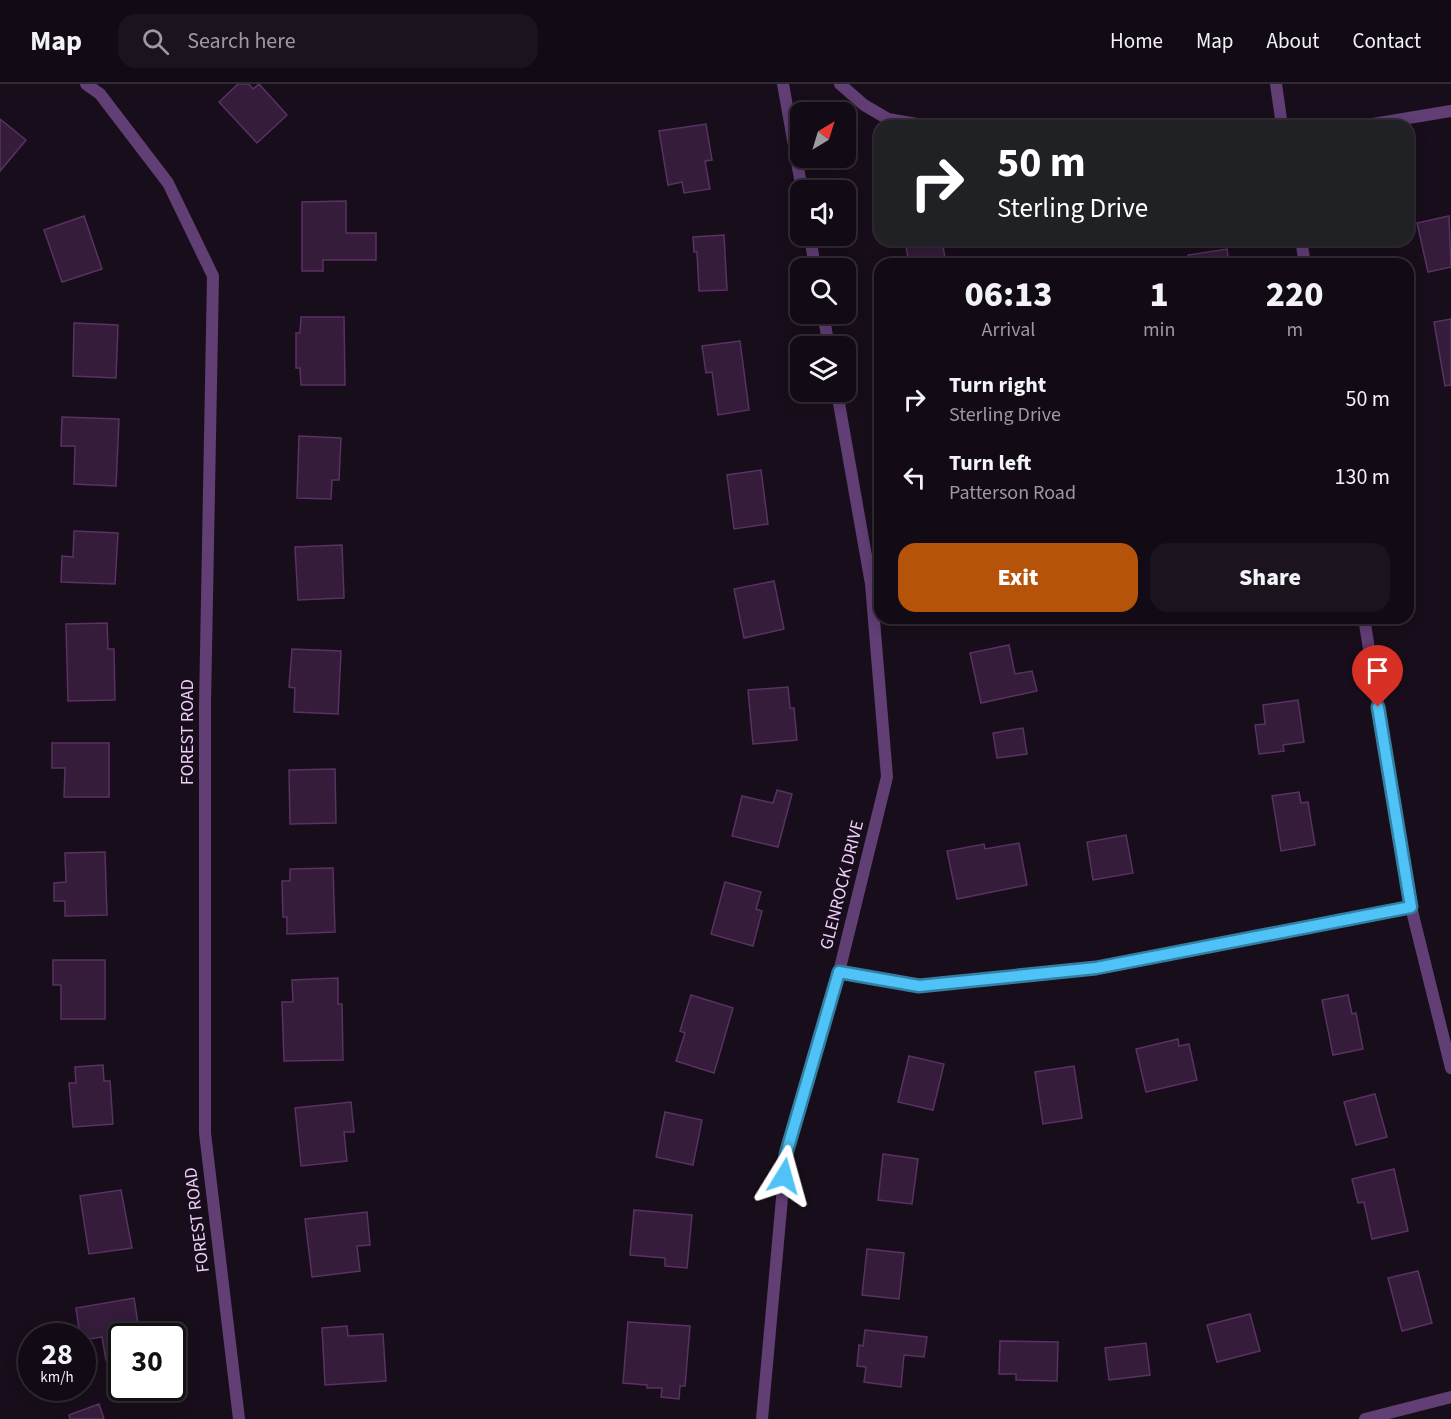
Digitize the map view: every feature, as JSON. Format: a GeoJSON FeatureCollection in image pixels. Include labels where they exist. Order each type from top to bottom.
{"type":"FeatureCollection","features":[{"type":"Feature","properties":{"kind":"street","name":"FOREST ROAD"},"geometry":{"type":"LineString","coordinates":[[86,84],[100,94],[168,183],[213,276],[205,705],[205,1133],[239,1419]]}},
{"type":"Feature","properties":{"kind":"street"},"geometry":{"type":"LineString","coordinates":[[783,84],[800,180]]}},
{"type":"Feature","properties":{"kind":"street"},"geometry":{"type":"LineString","coordinates":[[840,84],[864,105],[894,120]]}},
{"type":"Feature","properties":{"kind":"street"},"geometry":{"type":"LineString","coordinates":[[1276,84],[1281,120]]}},
{"type":"Feature","properties":{"kind":"street"},"geometry":{"type":"LineString","coordinates":[[1397,120],[1451,111]]}},
{"type":"Feature","properties":{"kind":"street","name":"GLENROCK DRIVE"},"geometry":{"type":"LineString","coordinates":[[839,402],[871,584],[874,620]]}},
{"type":"Feature","properties":{"kind":"street","name":"GLENROCK DRIVE"},"geometry":{"type":"LineString","coordinates":[[762,1419],[786,1154],[839,972],[887,777],[874,624]]}},
{"type":"Feature","properties":{"kind":"street"},"geometry":{"type":"LineString","coordinates":[[1365,624],[1411,907],[1451,1068]]}},
{"type":"Feature","properties":{"kind":"street"},"geometry":{"type":"LineString","coordinates":[[839,972],[919,986],[1096,968],[1411,907]]}},
{"type":"Feature","properties":{"kind":"street"},"geometry":{"type":"LineString","coordinates":[[1365,1419],[1451,1397]]}},
{"type":"Feature","properties":{"kind":"building"},"geometry":{"type":"Polygon","coordinates":[[[238,84],[249,84],[253,89],[259,84],[287,115],[257,143],[219,102],[238,84]]]}},
{"type":"Feature","properties":{"kind":"building"},"geometry":{"type":"Polygon","coordinates":[[[0,119],[26,140],[0,171],[0,119]]]}},
{"type":"Feature","properties":{"kind":"building"},"geometry":{"type":"Polygon","coordinates":[[[706,124],[712,160],[705,161],[710,189],[684,193],[682,182],[668,185],[659,131],[706,124]]]}},
{"type":"Feature","properties":{"kind":"building"},"geometry":{"type":"Polygon","coordinates":[[[346,201],[346,233],[376,233],[376,260],[323,260],[323,271],[302,271],[302,202],[346,201]]]}},
{"type":"Feature","properties":{"kind":"building"},"geometry":{"type":"Polygon","coordinates":[[[84,216],[102,269],[62,282],[44,230],[84,216]]]}},
{"type":"Feature","properties":{"kind":"building"},"geometry":{"type":"Polygon","coordinates":[[[1449,216],[1451,267],[1428,272],[1417,223],[1449,216]]]}},
{"type":"Feature","properties":{"kind":"building"},"geometry":{"type":"Polygon","coordinates":[[[724,235],[727,290],[699,291],[697,252],[694,252],[693,237],[724,235]]]}},
{"type":"Feature","properties":{"kind":"building"},"geometry":{"type":"Polygon","coordinates":[[[906,246],[943,246],[945,258],[908,258],[906,246]]]}},
{"type":"Feature","properties":{"kind":"building"},"geometry":{"type":"Polygon","coordinates":[[[1227,249],[1228,258],[1189,258],[1188,255],[1227,249]]]}},
{"type":"Feature","properties":{"kind":"building"},"geometry":{"type":"Polygon","coordinates":[[[301,317],[344,317],[345,385],[301,385],[300,368],[296,368],[296,333],[300,333],[301,317]]]}},
{"type":"Feature","properties":{"kind":"building"},"geometry":{"type":"Polygon","coordinates":[[[1451,319],[1451,385],[1445,386],[1434,322],[1451,319]]]}},
{"type":"Feature","properties":{"kind":"building"},"geometry":{"type":"Polygon","coordinates":[[[74,323],[118,325],[116,378],[73,376],[74,323]]]}},
{"type":"Feature","properties":{"kind":"building"},"geometry":{"type":"Polygon","coordinates":[[[740,341],[749,410],[718,415],[712,372],[706,373],[702,346],[740,341]]]}},
{"type":"Feature","properties":{"kind":"building"},"geometry":{"type":"Polygon","coordinates":[[[62,417],[119,419],[116,486],[74,484],[75,446],[61,446],[62,417]]]}},
{"type":"Feature","properties":{"kind":"building"},"geometry":{"type":"Polygon","coordinates":[[[299,436],[341,438],[339,480],[332,480],[331,499],[297,498],[299,436]]]}},
{"type":"Feature","properties":{"kind":"building"},"geometry":{"type":"Polygon","coordinates":[[[761,470],[768,524],[734,529],[727,475],[761,470]]]}},
{"type":"Feature","properties":{"kind":"building"},"geometry":{"type":"Polygon","coordinates":[[[74,531],[118,533],[115,584],[61,582],[62,556],[73,557],[74,531]]]}},
{"type":"Feature","properties":{"kind":"building"},"geometry":{"type":"Polygon","coordinates":[[[342,545],[344,598],[298,600],[295,547],[342,545]]]}},
{"type":"Feature","properties":{"kind":"building"},"geometry":{"type":"Polygon","coordinates":[[[774,581],[784,629],[744,638],[734,589],[774,581]]]}},
{"type":"Feature","properties":{"kind":"building"},"geometry":{"type":"Polygon","coordinates":[[[107,623],[108,649],[114,649],[115,700],[68,701],[66,624],[107,623]]]}},
{"type":"Feature","properties":{"kind":"building"},"geometry":{"type":"Polygon","coordinates":[[[1009,645],[1015,674],[1032,671],[1037,691],[981,703],[970,653],[1009,645]]]}},
{"type":"Feature","properties":{"kind":"building"},"geometry":{"type":"Polygon","coordinates":[[[292,649],[341,651],[338,714],[294,712],[295,688],[289,687],[292,649]]]}},
{"type":"Feature","properties":{"kind":"building"},"geometry":{"type":"Polygon","coordinates":[[[788,687],[790,708],[794,708],[797,740],[753,744],[748,690],[788,687]]]}},
{"type":"Feature","properties":{"kind":"building"},"geometry":{"type":"Polygon","coordinates":[[[1298,700],[1304,742],[1283,745],[1284,751],[1259,754],[1255,725],[1265,724],[1263,705],[1298,700]]]}},
{"type":"Feature","properties":{"kind":"building"},"geometry":{"type":"Polygon","coordinates":[[[1023,728],[1027,754],[997,758],[993,733],[1023,728]]]}},
{"type":"Feature","properties":{"kind":"building"},"geometry":{"type":"Polygon","coordinates":[[[52,743],[109,743],[109,797],[64,797],[65,768],[52,768],[52,743]]]}},
{"type":"Feature","properties":{"kind":"building"},"geometry":{"type":"Polygon","coordinates":[[[335,769],[336,823],[290,824],[289,770],[335,769]]]}},
{"type":"Feature","properties":{"kind":"building"},"geometry":{"type":"Polygon","coordinates":[[[777,790],[792,794],[778,847],[732,836],[742,796],[773,803],[777,790]]]}},
{"type":"Feature","properties":{"kind":"building"},"geometry":{"type":"Polygon","coordinates":[[[1299,792],[1301,803],[1308,802],[1315,845],[1281,851],[1272,796],[1299,792]]]}},
{"type":"Feature","properties":{"kind":"building"},"geometry":{"type":"Polygon","coordinates":[[[1126,835],[1133,873],[1093,880],[1087,842],[1126,835]]]}},
{"type":"Feature","properties":{"kind":"building"},"geometry":{"type":"Polygon","coordinates":[[[1019,843],[1027,885],[957,899],[947,851],[984,844],[985,849],[1019,843]]]}},
{"type":"Feature","properties":{"kind":"building"},"geometry":{"type":"Polygon","coordinates":[[[105,852],[107,915],[65,916],[65,901],[54,901],[54,883],[66,882],[65,853],[105,852]]]}},
{"type":"Feature","properties":{"kind":"building"},"geometry":{"type":"Polygon","coordinates":[[[333,868],[335,932],[287,934],[287,917],[283,917],[282,881],[290,881],[290,869],[333,868]]]}},
{"type":"Feature","properties":{"kind":"building"},"geometry":{"type":"Polygon","coordinates":[[[725,882],[761,892],[756,909],[762,911],[753,946],[711,934],[725,882]]]}},
{"type":"Feature","properties":{"kind":"building"},"geometry":{"type":"Polygon","coordinates":[[[53,960],[105,960],[105,1019],[61,1019],[61,985],[53,985],[53,960]]]}},
{"type":"Feature","properties":{"kind":"building"},"geometry":{"type":"Polygon","coordinates":[[[338,978],[338,1004],[342,1004],[343,1060],[284,1061],[282,1002],[293,1002],[292,980],[338,978]]]}},
{"type":"Feature","properties":{"kind":"building"},"geometry":{"type":"Polygon","coordinates":[[[691,995],[733,1008],[714,1073],[676,1061],[685,1033],[680,1031],[691,995]]]}},
{"type":"Feature","properties":{"kind":"building"},"geometry":{"type":"Polygon","coordinates":[[[1348,995],[1352,1014],[1356,1013],[1363,1049],[1333,1055],[1322,1000],[1348,995]]]}},
{"type":"Feature","properties":{"kind":"building"},"geometry":{"type":"Polygon","coordinates":[[[1178,1039],[1179,1046],[1189,1044],[1197,1080],[1146,1092],[1136,1049],[1178,1039]]]}},
{"type":"Feature","properties":{"kind":"building"},"geometry":{"type":"Polygon","coordinates":[[[909,1056],[944,1064],[933,1110],[898,1102],[909,1056]]]}},
{"type":"Feature","properties":{"kind":"building"},"geometry":{"type":"Polygon","coordinates":[[[103,1065],[104,1081],[110,1081],[113,1124],[73,1127],[69,1083],[76,1083],[75,1067],[103,1065]]]}},
{"type":"Feature","properties":{"kind":"building"},"geometry":{"type":"Polygon","coordinates":[[[1074,1066],[1082,1118],[1043,1124],[1035,1072],[1074,1066]]]}},
{"type":"Feature","properties":{"kind":"building"},"geometry":{"type":"Polygon","coordinates":[[[1375,1094],[1387,1137],[1356,1145],[1344,1102],[1375,1094]]]}},
{"type":"Feature","properties":{"kind":"building"},"geometry":{"type":"Polygon","coordinates":[[[351,1102],[354,1132],[344,1132],[347,1161],[301,1166],[295,1108],[351,1102]]]}},
{"type":"Feature","properties":{"kind":"building"},"geometry":{"type":"Polygon","coordinates":[[[665,1112],[702,1120],[693,1165],[656,1157],[665,1112]]]}},
{"type":"Feature","properties":{"kind":"building"},"geometry":{"type":"Polygon","coordinates":[[[883,1154],[918,1159],[912,1204],[878,1200],[883,1154]]]}},
{"type":"Feature","properties":{"kind":"building"},"geometry":{"type":"Polygon","coordinates":[[[1394,1169],[1408,1231],[1372,1239],[1364,1202],[1358,1203],[1352,1179],[1394,1169]]]}},
{"type":"Feature","properties":{"kind":"building"},"geometry":{"type":"Polygon","coordinates":[[[121,1190],[132,1248],[89,1254],[80,1196],[121,1190]]]}},
{"type":"Feature","properties":{"kind":"building"},"geometry":{"type":"Polygon","coordinates":[[[634,1210],[692,1215],[687,1268],[665,1266],[665,1258],[630,1255],[634,1210]]]}},
{"type":"Feature","properties":{"kind":"building"},"geometry":{"type":"Polygon","coordinates":[[[367,1212],[370,1245],[357,1246],[360,1271],[312,1277],[305,1219],[367,1212]]]}},
{"type":"Feature","properties":{"kind":"building"},"geometry":{"type":"Polygon","coordinates":[[[867,1249],[904,1253],[899,1299],[862,1295],[867,1249]]]}},
{"type":"Feature","properties":{"kind":"building"},"geometry":{"type":"Polygon","coordinates":[[[1418,1271],[1432,1323],[1402,1331],[1388,1278],[1418,1271]]]}},
{"type":"Feature","properties":{"kind":"building"},"geometry":{"type":"Polygon","coordinates":[[[134,1298],[138,1323],[108,1323],[108,1360],[106,1360],[102,1337],[96,1338],[96,1323],[78,1323],[76,1308],[134,1298]]]}},
{"type":"Feature","properties":{"kind":"building"},"geometry":{"type":"Polygon","coordinates":[[[1250,1314],[1260,1351],[1217,1362],[1207,1325],[1250,1314]]]}},
{"type":"Feature","properties":{"kind":"building"},"geometry":{"type":"Polygon","coordinates":[[[628,1322],[690,1326],[685,1386],[680,1386],[679,1399],[661,1397],[662,1388],[647,1388],[647,1385],[623,1383],[628,1322]]]}},
{"type":"Feature","properties":{"kind":"building"},"geometry":{"type":"Polygon","coordinates":[[[347,1326],[348,1336],[383,1334],[386,1381],[325,1385],[322,1328],[347,1326]]]}},
{"type":"Feature","properties":{"kind":"building"},"geometry":{"type":"Polygon","coordinates":[[[865,1330],[927,1337],[924,1357],[904,1355],[901,1387],[864,1382],[866,1367],[857,1366],[859,1345],[863,1346],[865,1330]]]}},
{"type":"Feature","properties":{"kind":"building"},"geometry":{"type":"Polygon","coordinates":[[[1000,1341],[1058,1342],[1057,1381],[1016,1380],[1016,1374],[999,1374],[1000,1341]]]}},
{"type":"Feature","properties":{"kind":"building"},"geometry":{"type":"Polygon","coordinates":[[[1146,1343],[1150,1375],[1109,1380],[1105,1348],[1146,1343]]]}},
{"type":"Feature","properties":{"kind":"building"},"geometry":{"type":"Polygon","coordinates":[[[99,1404],[104,1419],[70,1419],[69,1415],[99,1404]]]}},
{"type":"Feature","properties":{"kind":"route"},"geometry":{"type":"LineString","coordinates":[[784,1176],[786,1154],[839,972],[919,986],[1096,968],[1411,907],[1378,707]]}}]}
